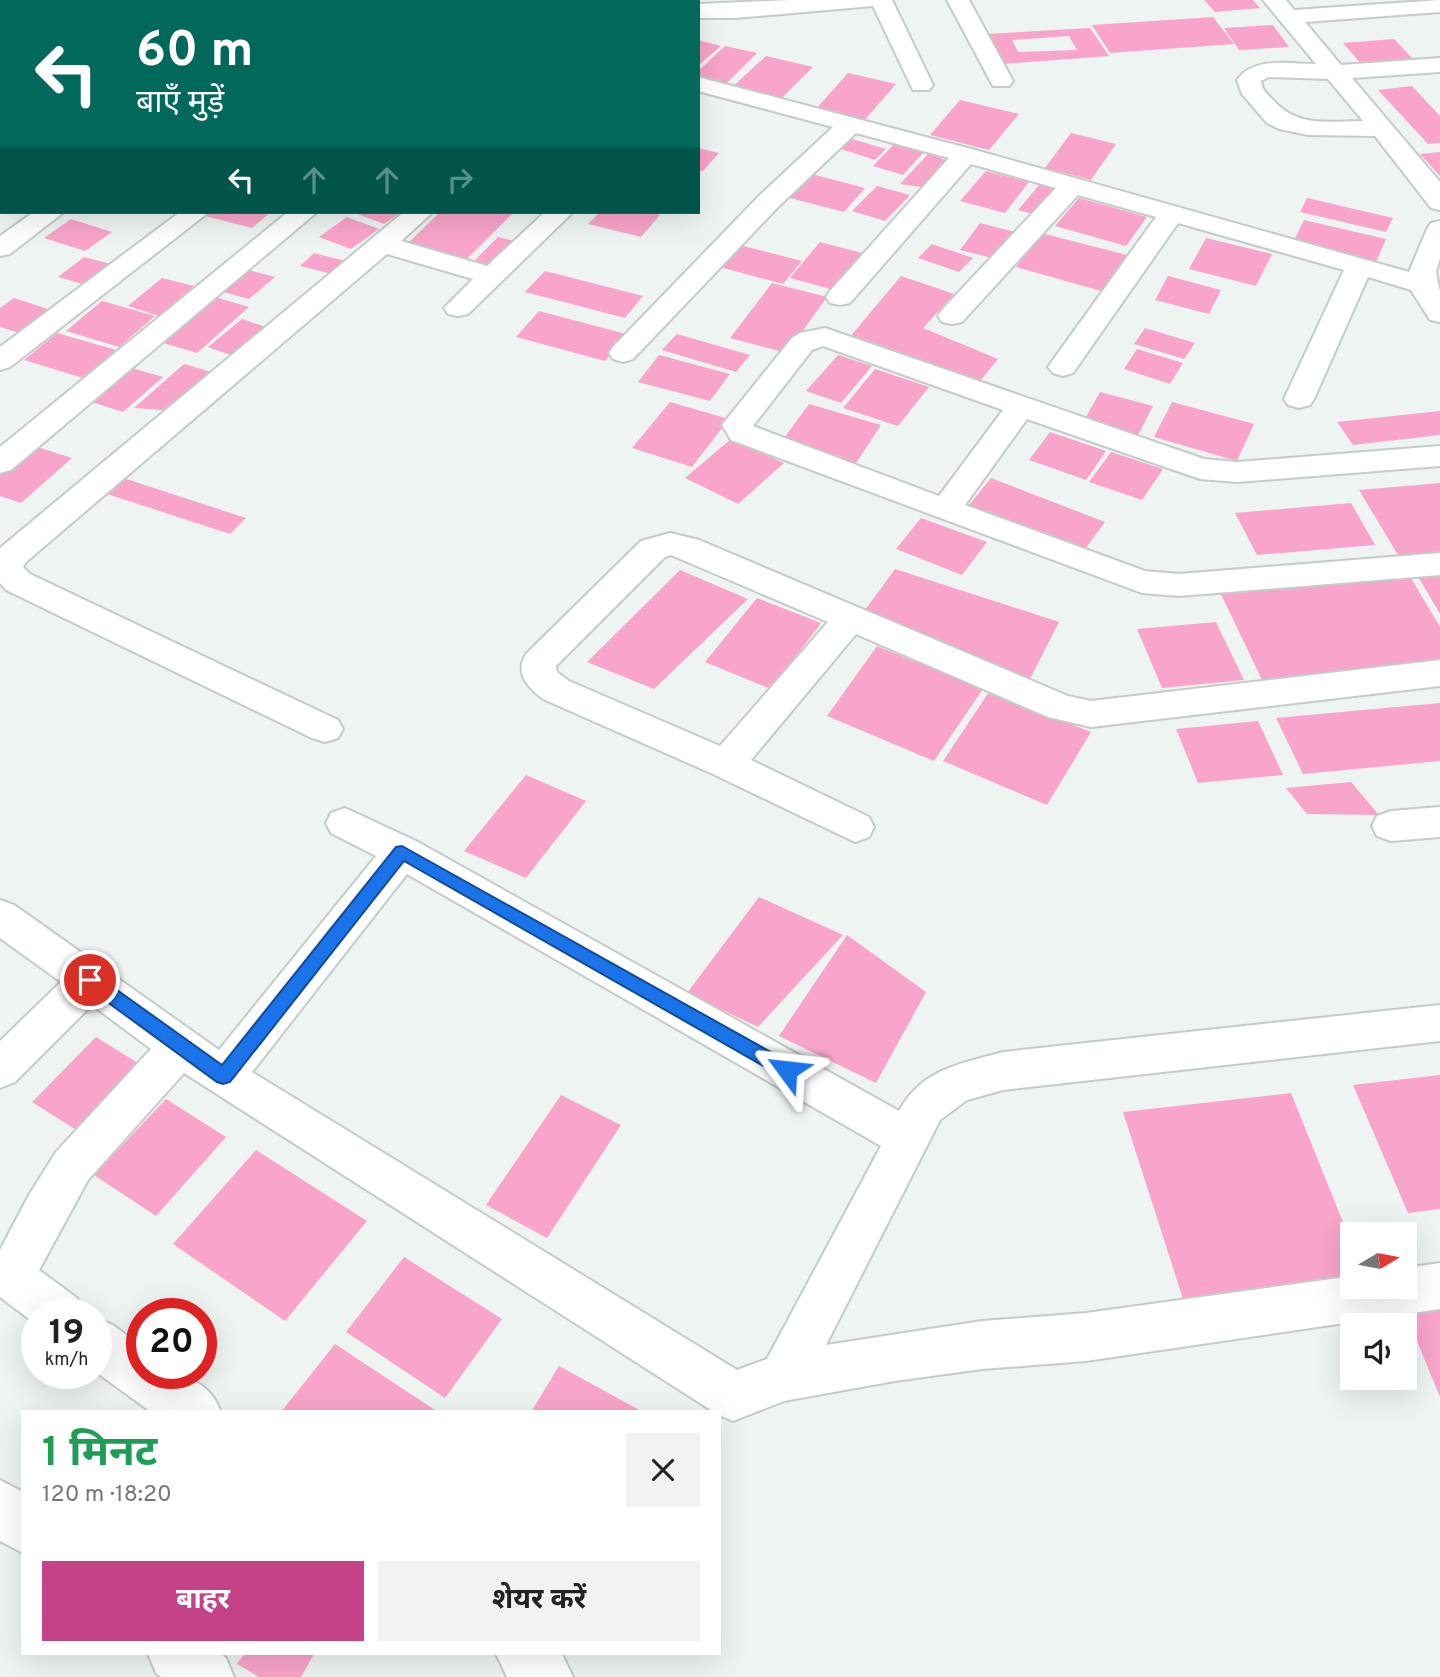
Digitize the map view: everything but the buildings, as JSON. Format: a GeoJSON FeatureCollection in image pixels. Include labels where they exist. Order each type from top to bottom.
{"type":"FeatureCollection","features":[{"type":"Feature","properties":{"kind":"street"},"geometry":{"type":"LineString","coordinates":[[700,11],[762,4],[871,0]]}},
{"type":"Feature","properties":{"kind":"street"},"geometry":{"type":"LineString","coordinates":[[881,0],[921,85]]}},
{"type":"Feature","properties":{"kind":"street"},"geometry":{"type":"LineString","coordinates":[[958,0],[1001,81]]}},
{"type":"Feature","properties":{"kind":"street"},"geometry":{"type":"LineString","coordinates":[[1281,9],[1440,5]]}},
{"type":"Feature","properties":{"kind":"street"},"geometry":{"type":"LineString","coordinates":[[1281,9],[1429,185],[1440,202]]}},
{"type":"Feature","properties":{"kind":"street"},"geometry":{"type":"LineString","coordinates":[[1382,129],[1308,128],[1288,124],[1276,118],[1250,89],[1248,80],[1267,70],[1334,72],[1440,65]]}},
{"type":"Feature","properties":{"kind":"street"},"geometry":{"type":"LineString","coordinates":[[700,85],[966,155],[1422,284]]}},
{"type":"Feature","properties":{"kind":"street"},"geometry":{"type":"LineString","coordinates":[[623,353],[769,201],[849,126]]}},
{"type":"Feature","properties":{"kind":"street"},"geometry":{"type":"LineString","coordinates":[[840,297],[966,155]]}},
{"type":"Feature","properties":{"kind":"street"},"geometry":{"type":"LineString","coordinates":[[952,316],[1072,186]]}},
{"type":"Feature","properties":{"kind":"street"},"geometry":{"type":"LineString","coordinates":[[0,248],[48,214]]}},
{"type":"Feature","properties":{"kind":"street"},"geometry":{"type":"LineString","coordinates":[[0,361],[193,214]]}},
{"type":"Feature","properties":{"kind":"street"},"geometry":{"type":"LineString","coordinates":[[0,463],[302,214]]}},
{"type":"Feature","properties":{"kind":"street"},"geometry":{"type":"LineString","coordinates":[[325,729],[18,582],[6,569],[12,555],[418,214]]}},
{"type":"Feature","properties":{"kind":"street"},"geometry":{"type":"LineString","coordinates":[[458,308],[558,214]]}},
{"type":"Feature","properties":{"kind":"street"},"geometry":{"type":"LineString","coordinates":[[1063,367],[1171,214]]}},
{"type":"Feature","properties":{"kind":"street"},"geometry":{"type":"LineString","coordinates":[[1440,229],[1421,268],[1422,284],[1440,314]]}},
{"type":"Feature","properties":{"kind":"street"},"geometry":{"type":"LineString","coordinates":[[381,244],[492,276]]}},
{"type":"Feature","properties":{"kind":"street"},"geometry":{"type":"LineString","coordinates":[[1299,399],[1359,268]]}},
{"type":"Feature","properties":{"kind":"street"},"geometry":{"type":"LineString","coordinates":[[1440,456],[1237,472],[1200,470],[825,337],[810,339],[802,344],[737,425],[742,433],[758,441],[1142,582],[1160,586],[1440,564]]}},
{"type":"Feature","properties":{"kind":"street"},"geometry":{"type":"LineString","coordinates":[[945,510],[1021,406]]}},
{"type":"Feature","properties":{"kind":"street"},"geometry":{"type":"LineString","coordinates":[[855,827],[726,764],[556,690],[540,678],[538,663],[653,549],[670,544],[688,548],[1061,708],[1091,714],[1440,673]]}},
{"type":"Feature","properties":{"kind":"street"},"geometry":{"type":"LineString","coordinates":[[726,764],[851,617]]}},
{"type":"Feature","properties":{"kind":"street"},"geometry":{"type":"LineString","coordinates":[[1391,826],[1440,822]]}},
{"type":"Feature","properties":{"kind":"street"},"geometry":{"type":"LineString","coordinates":[[345,823],[402,852],[908,1139]]}},
{"type":"Feature","properties":{"kind":"street"},"geometry":{"type":"LineString","coordinates":[[223,1077],[402,852]]}},
{"type":"Feature","properties":{"kind":"street"},"geometry":{"type":"LineString","coordinates":[[0,916],[223,1077],[733,1396],[784,1377],[982,1345],[1086,1337],[1440,1286]]}},
{"type":"Feature","properties":{"kind":"street"},"geometry":{"type":"LineString","coordinates":[[0,1069],[90,980]]}},
{"type":"Feature","properties":{"kind":"street"},"geometry":{"type":"LineString","coordinates":[[784,1377],[925,1106],[954,1084],[993,1073],[1440,1023]]}},
{"type":"Feature","properties":{"kind":"street"},"geometry":{"type":"LineString","coordinates":[[31,1298],[6,1284],[45,1210],[72,1166],[181,1046]]}},
{"type":"Feature","properties":{"kind":"street"},"geometry":{"type":"LineString","coordinates":[[112,1354],[148,1382],[193,1410]]}},
{"type":"Feature","properties":{"kind":"street"},"geometry":{"type":"LineString","coordinates":[[0,1506],[21,1525]]}},
{"type":"Feature","properties":{"kind":"street"},"geometry":{"type":"LineString","coordinates":[[176,1655],[207,1677]]}},
{"type":"Feature","properties":{"kind":"street"},"geometry":{"type":"LineString","coordinates":[[524,1655],[546,1677]]}},
{"type":"Feature","properties":{"kind":"route"},"geometry":{"type":"LineString","coordinates":[[90,980],[223,1077],[402,852],[787,1070]]}}]}
